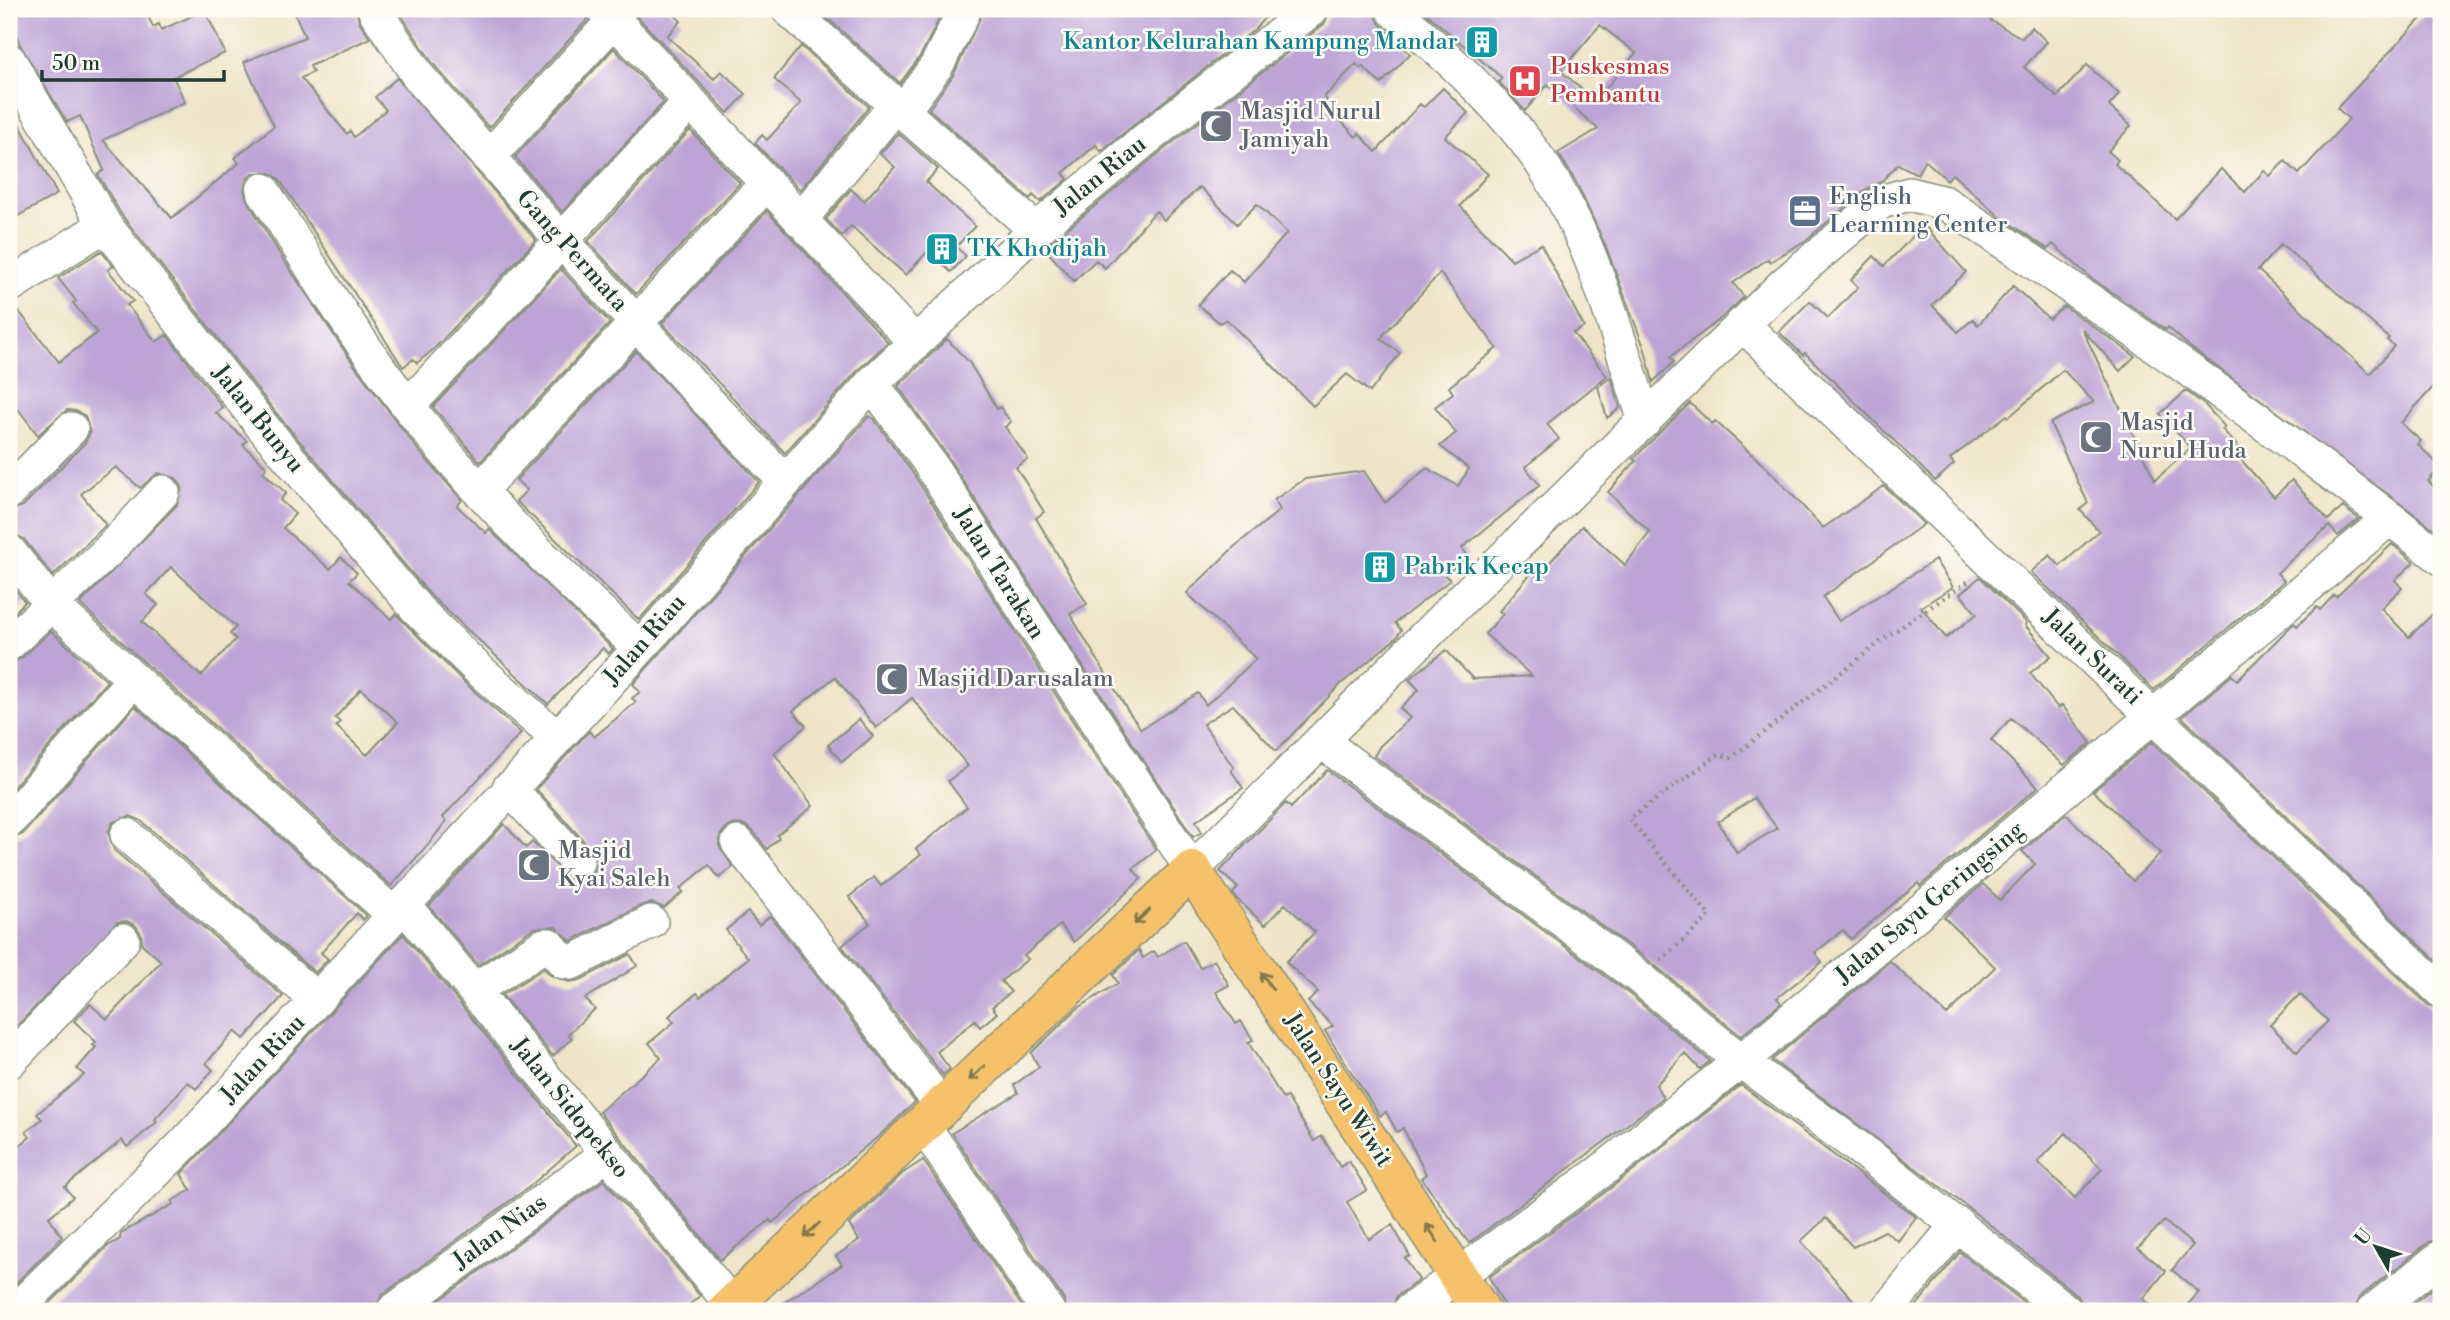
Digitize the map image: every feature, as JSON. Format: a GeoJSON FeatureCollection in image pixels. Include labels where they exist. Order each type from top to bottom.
{"type":"FeatureCollection","features":[{"type":"Feature","properties":{"kind":"main road"},"geometry":{"type":"LineString","coordinates":[[732,1309],[1192,870]]}},
{"type":"Feature","properties":{"kind":"main road","name":"Jalan Sayu Wiwit"},"geometry":{"type":"LineString","coordinates":[[1192,870],[1482,1311]]}},
{"type":"Feature","properties":{"kind":"street"},"geometry":{"type":"LineString","coordinates":[[788,9],[1036,230]]}},
{"type":"Feature","properties":{"kind":"street"},"geometry":{"type":"LineString","coordinates":[[800,219],[937,65],[965,9]]}},
{"type":"Feature","properties":{"kind":"street","name":"Jalan Riau"},"geometry":{"type":"LineString","coordinates":[[15,1311],[139,1191],[317,1000],[640,648],[784,480],[872,383],[1036,230],[1140,143],[1311,9]]}},
{"type":"Feature","properties":{"kind":"street"},"geometry":{"type":"LineString","coordinates":[[1392,9],[1487,96],[1541,162],[1574,220],[1601,283],[1645,421]]}},
{"type":"Feature","properties":{"kind":"street","name":"Gang Permata"},"geometry":{"type":"LineString","coordinates":[[375,11],[419,77],[561,240],[635,323],[784,480]]}},
{"type":"Feature","properties":{"kind":"street"},"geometry":{"type":"LineString","coordinates":[[489,156],[609,14],[915,342]]}},
{"type":"Feature","properties":{"kind":"street","name":"Jalan Bunyu"},"geometry":{"type":"LineString","coordinates":[[9,60],[105,225],[257,418],[417,609],[478,669],[557,738]]}},
{"type":"Feature","properties":{"kind":"street"},"geometry":{"type":"LineString","coordinates":[[408,406],[690,102]]}},
{"type":"Feature","properties":{"kind":"street"},"geometry":{"type":"LineString","coordinates":[[479,491],[766,184]]}},
{"type":"Feature","properties":{"kind":"street"},"geometry":{"type":"LineString","coordinates":[[263,190],[306,261],[408,406],[479,491],[552,567],[640,648]]}},
{"type":"Feature","properties":{"kind":"street"},"geometry":{"type":"LineString","coordinates":[[1192,870],[1742,324],[1852,224],[1881,202],[1896,195],[1925,196],[1945,203],[2102,306],[2441,558]]}},
{"type":"Feature","properties":{"kind":"street"},"geometry":{"type":"LineString","coordinates":[[9,286],[105,225]]}},
{"type":"Feature","properties":{"kind":"street","name":"Jalan Surati"},"geometry":{"type":"LineString","coordinates":[[1742,324],[1996,563],[2441,991]]}},
{"type":"Feature","properties":{"kind":"street","name":"Jalan Tarakan"},"geometry":{"type":"LineString","coordinates":[[872,383],[928,461],[1192,870]]}},
{"type":"Feature","properties":{"kind":"street"},"geometry":{"type":"LineString","coordinates":[[9,492],[71,429]]}},
{"type":"Feature","properties":{"kind":"street"},"geometry":{"type":"LineString","coordinates":[[9,644],[52,605],[163,492]]}},
{"type":"Feature","properties":{"kind":"street","name":"Jalan Sayu Geringsing"},"geometry":{"type":"LineString","coordinates":[[1409,1311],[1460,1276],[1741,1061],[2152,715],[2269,622],[2390,518]]}},
{"type":"Feature","properties":{"kind":"street","name":"Jalan Sidopekso"},"geometry":{"type":"LineString","coordinates":[[9,551],[52,605],[133,680],[398,909],[474,990],[732,1309]]}},
{"type":"Feature","properties":{"kind":"street"},"geometry":{"type":"LineString","coordinates":[[9,821],[133,680]]}},
{"type":"Feature","properties":{"kind":"street"},"geometry":{"type":"LineString","coordinates":[[1321,741],[1640,978],[1741,1061],[1958,1224],[2066,1311]]}},
{"type":"Feature","properties":{"kind":"street"},"geometry":{"type":"LineString","coordinates":[[509,788],[577,862]]}},
{"type":"Feature","properties":{"kind":"street"},"geometry":{"type":"LineString","coordinates":[[127,835],[317,1000]]}},
{"type":"Feature","properties":{"kind":"street"},"geometry":{"type":"LineString","coordinates":[[738,843],[932,1116],[1048,1311]]}},
{"type":"Feature","properties":{"kind":"street"},"geometry":{"type":"LineString","coordinates":[[474,990],[544,944],[550,945],[564,962],[570,963],[651,922]]}},
{"type":"Feature","properties":{"kind":"street"},"geometry":{"type":"LineString","coordinates":[[9,1062],[123,940]]}},
{"type":"Feature","properties":{"kind":"street","name":"Jalan Nias"},"geometry":{"type":"LineString","coordinates":[[393,1311],[607,1154]]}},
{"type":"Feature","properties":{"kind":"street"},"geometry":{"type":"LineString","coordinates":[[1885,1311],[1958,1224]]}},
{"type":"Feature","properties":{"kind":"street"},"geometry":{"type":"LineString","coordinates":[[2373,1311],[2441,1257]]}},
{"type":"Feature","properties":{"kind":"path"},"geometry":{"type":"LineString","coordinates":[[1640,978],[1710,916],[1629,819],[1719,754],[1731,758],[1759,733],[1892,633],[1996,563]]}},
{"type":"Feature","properties":{"kind":"building"},"geometry":{"type":"Polygon","coordinates":[[[30,9],[145,9],[153,27],[159,24],[161,30],[205,10],[225,53],[173,77],[185,102],[103,140],[172,218],[239,163],[235,158],[274,126],[244,62],[305,37],[293,9],[356,9],[359,21],[370,38],[310,66],[313,72],[301,78],[347,134],[350,131],[354,137],[386,110],[375,97],[397,78],[536,240],[434,349],[417,363],[413,359],[403,367],[279,179],[271,173],[253,173],[246,180],[244,190],[247,200],[281,256],[354,365],[419,451],[462,500],[457,506],[486,533],[489,529],[613,649],[608,654],[603,648],[548,704],[431,596],[277,414],[121,214],[98,175],[104,170],[80,116],[67,122],[20,45],[10,18],[30,9]]]}},
{"type":"Feature","properties":{"kind":"building"},"geometry":{"type":"Polygon","coordinates":[[[397,9],[585,9],[588,19],[489,128],[434,65],[397,9]]]}},
{"type":"Feature","properties":{"kind":"building"},"geometry":{"type":"Polygon","coordinates":[[[630,9],[668,9],[681,21],[667,36],[714,79],[721,71],[746,94],[728,113],[630,9]]]}},
{"type":"Feature","properties":{"kind":"building"},"geometry":{"type":"Polygon","coordinates":[[[817,9],[944,9],[921,55],[900,83],[817,9]]]}},
{"type":"Feature","properties":{"kind":"building"},"geometry":{"type":"Polygon","coordinates":[[[984,9],[1272,9],[1255,29],[1101,151],[1096,145],[1063,173],[1068,179],[1040,202],[1033,195],[1030,199],[929,109],[954,74],[984,9]]]}},
{"type":"Feature","properties":{"kind":"building"},"geometry":{"type":"Polygon","coordinates":[[[1331,9],[1373,9],[1379,23],[1410,54],[1381,84],[1362,66],[1360,68],[1356,64],[1324,97],[1327,100],[1324,103],[1356,137],[1359,133],[1376,152],[1420,104],[1424,107],[1443,88],[1468,113],[1445,137],[1488,174],[1460,206],[1512,260],[1541,244],[1584,327],[1573,333],[1607,376],[1547,424],[1559,439],[1525,467],[1540,485],[1462,548],[1468,556],[1445,575],[1450,580],[1395,623],[1401,630],[1396,638],[1341,684],[1276,751],[1233,705],[1203,724],[1234,768],[1231,770],[1243,788],[1196,821],[1202,832],[1193,837],[944,451],[898,386],[947,339],[969,362],[997,409],[1000,407],[1011,422],[1005,427],[1028,459],[1016,467],[1044,512],[1036,518],[1087,604],[1070,614],[1141,729],[1198,693],[1206,705],[1256,659],[1187,593],[1234,547],[1280,510],[1274,500],[1305,479],[1364,471],[1385,503],[1427,468],[1458,486],[1469,469],[1440,446],[1456,433],[1435,407],[1453,393],[1449,387],[1497,348],[1440,273],[1383,335],[1381,339],[1400,353],[1370,392],[1347,374],[1313,406],[1226,319],[1220,323],[1198,305],[1230,270],[1244,282],[1287,233],[1257,204],[1237,224],[1200,187],[1164,220],[1156,211],[1105,268],[1096,260],[1074,281],[1044,248],[1153,158],[1324,24],[1331,9]]]}},
{"type":"Feature","properties":{"kind":"building"},"geometry":{"type":"Polygon","coordinates":[[[1421,9],[1988,9],[1983,16],[2022,38],[2032,27],[2047,42],[2024,67],[2057,97],[2087,65],[2119,94],[2109,106],[2131,126],[2108,151],[2118,160],[2115,164],[2175,219],[2221,169],[2245,192],[2264,171],[2270,176],[2285,161],[2299,174],[2349,119],[2337,108],[2430,9],[2441,9],[2441,378],[2401,423],[2421,441],[2418,445],[2441,467],[2428,481],[2441,494],[2441,534],[2190,347],[2168,327],[2166,330],[2090,277],[2053,244],[2048,249],[1999,216],[1952,174],[1947,180],[1925,160],[1917,174],[1898,164],[1881,182],[1869,187],[1806,240],[1770,262],[1768,259],[1733,283],[1744,297],[1718,321],[1670,357],[1674,362],[1653,382],[1645,350],[1606,247],[1576,182],[1558,153],[1598,129],[1548,84],[1525,111],[1499,82],[1502,78],[1421,9]],[[1600,25],[1561,71],[1595,101],[1636,53],[1600,25]],[[2281,244],[2258,270],[2370,374],[2394,346],[2387,340],[2389,338],[2281,244]]]}},
{"type":"Feature","properties":{"kind":"building"},"geometry":{"type":"Polygon","coordinates":[[[801,46],[869,107],[800,190],[755,143],[762,135],[767,140],[801,103],[774,79],[801,46]]]}},
{"type":"Feature","properties":{"kind":"building"},"geometry":{"type":"Polygon","coordinates":[[[614,48],[664,102],[562,212],[515,157],[614,48]]]}},
{"type":"Feature","properties":{"kind":"building"},"geometry":{"type":"Polygon","coordinates":[[[9,105],[57,194],[9,221],[9,105]]]}},
{"type":"Feature","properties":{"kind":"building"},"geometry":{"type":"Polygon","coordinates":[[[690,130],[740,183],[636,294],[588,241],[690,130]]]}},
{"type":"Feature","properties":{"kind":"building"},"geometry":{"type":"Polygon","coordinates":[[[898,133],[938,169],[926,182],[975,226],[956,247],[966,256],[951,272],[928,251],[906,275],[851,226],[842,236],[826,219],[851,189],[864,201],[895,167],[880,154],[898,133]]]}},
{"type":"Feature","properties":{"kind":"building"},"geometry":{"type":"Polygon","coordinates":[[[767,211],[888,342],[858,370],[785,453],[662,323],[767,211]]]}},
{"type":"Feature","properties":{"kind":"building"},"geometry":{"type":"Polygon","coordinates":[[[1924,225],[1966,272],[1932,305],[1958,332],[1973,319],[1978,325],[2013,286],[2049,319],[2064,306],[2135,356],[2120,371],[2082,329],[2155,480],[2191,448],[2160,414],[2186,391],[2205,405],[2225,427],[2222,429],[2240,449],[2235,453],[2274,497],[2292,480],[2328,520],[2343,507],[2359,519],[2338,536],[2329,526],[2277,573],[2284,581],[2154,690],[2031,572],[2050,555],[2060,566],[2099,531],[2080,510],[2088,503],[2050,423],[2094,402],[2063,370],[2009,417],[2007,415],[1950,459],[1954,464],[1935,481],[1805,353],[1803,355],[1779,332],[1810,301],[1828,318],[1858,287],[1851,280],[1874,256],[1884,266],[1924,225]]]}},
{"type":"Feature","properties":{"kind":"building"},"geometry":{"type":"Polygon","coordinates":[[[101,251],[113,266],[108,270],[133,301],[127,305],[156,342],[167,335],[222,407],[216,413],[247,441],[243,445],[267,467],[263,472],[286,493],[280,500],[295,514],[283,528],[330,569],[341,557],[357,573],[349,581],[391,619],[396,614],[465,683],[521,733],[443,817],[446,821],[431,841],[391,886],[80,604],[177,505],[182,487],[176,478],[158,473],[140,488],[116,467],[81,494],[106,525],[53,576],[24,539],[9,532],[9,511],[23,506],[85,443],[90,433],[85,416],[67,410],[38,435],[9,397],[9,305],[13,304],[59,362],[97,333],[73,303],[76,301],[58,278],[101,251]],[[171,567],[146,594],[158,605],[142,622],[201,676],[236,639],[230,634],[236,627],[171,567]],[[361,689],[335,718],[340,722],[336,726],[367,755],[398,722],[361,689]]]}},
{"type":"Feature","properties":{"kind":"building"},"geometry":{"type":"Polygon","coordinates":[[[561,269],[610,323],[480,462],[433,407],[561,269]]]}},
{"type":"Feature","properties":{"kind":"building"},"geometry":{"type":"Polygon","coordinates":[[[636,351],[759,482],[639,620],[516,501],[527,490],[516,480],[636,351]]]}},
{"type":"Feature","properties":{"kind":"building"},"geometry":{"type":"Polygon","coordinates":[[[1611,377],[1620,408],[1607,418],[1598,387],[1611,377]]]}},
{"type":"Feature","properties":{"kind":"building"},"geometry":{"type":"Polygon","coordinates":[[[1690,403],[1712,424],[1715,421],[1769,470],[1823,528],[1884,486],[1924,524],[1823,597],[1839,621],[1935,560],[1953,587],[1921,607],[1946,638],[1977,614],[1960,594],[1980,577],[2027,623],[2025,625],[2051,656],[2030,673],[2058,708],[2062,705],[2091,743],[2064,765],[2011,718],[1991,740],[2038,787],[1920,886],[1918,883],[1851,939],[1843,930],[1815,953],[1822,962],[1777,998],[1781,1003],[1741,1036],[1652,963],[1374,756],[1380,746],[1410,718],[1400,708],[1419,690],[1409,679],[1446,650],[1473,679],[1532,676],[1485,634],[1503,614],[1499,611],[1538,565],[1543,570],[1582,526],[1625,565],[1650,532],[1608,492],[1636,461],[1633,459],[1690,403]],[[1754,798],[1718,822],[1737,853],[1777,828],[1754,798]]]}},
{"type":"Feature","properties":{"kind":"building"},"geometry":{"type":"Polygon","coordinates":[[[869,416],[874,419],[912,472],[1156,850],[1133,869],[1141,879],[1074,942],[1060,925],[1024,956],[1028,959],[1001,981],[1011,992],[992,1007],[997,1013],[980,1027],[975,1020],[937,1052],[950,1069],[943,1075],[842,946],[870,923],[849,897],[874,877],[881,886],[921,855],[916,849],[967,807],[948,781],[968,766],[912,698],[876,728],[835,677],[793,711],[806,726],[774,753],[813,806],[777,835],[779,838],[767,849],[753,831],[745,825],[735,824],[726,828],[720,836],[719,846],[733,867],[719,878],[709,865],[680,889],[683,892],[664,908],[653,903],[642,905],[571,941],[556,927],[534,928],[478,965],[429,906],[504,824],[526,848],[532,842],[571,880],[581,881],[590,876],[595,867],[592,850],[536,789],[589,731],[594,737],[636,702],[632,698],[640,692],[633,684],[869,416]]]}},
{"type":"Feature","properties":{"kind":"building"},"geometry":{"type":"Polygon","coordinates":[[[2392,544],[2414,562],[2395,580],[2402,588],[2381,608],[2409,637],[2441,606],[2441,965],[2182,717],[2232,675],[2237,680],[2294,623],[2297,626],[2317,607],[2320,610],[2392,544]]]}},
{"type":"Feature","properties":{"kind":"building"},"geometry":{"type":"Polygon","coordinates":[[[9,582],[25,602],[10,617],[9,615],[9,582]]]}},
{"type":"Feature","properties":{"kind":"building"},"geometry":{"type":"Polygon","coordinates":[[[51,631],[107,681],[9,792],[9,663],[22,658],[51,631]]]}},
{"type":"Feature","properties":{"kind":"building"},"geometry":{"type":"Polygon","coordinates":[[[135,706],[367,916],[363,920],[357,913],[321,953],[328,959],[315,973],[140,820],[130,816],[113,822],[108,832],[114,850],[283,996],[244,1039],[235,1031],[206,1063],[213,1070],[196,1089],[188,1082],[155,1119],[157,1122],[127,1147],[122,1140],[65,1187],[73,1197],[49,1217],[62,1237],[9,1290],[9,1154],[30,1137],[26,1132],[42,1119],[37,1114],[84,1075],[77,1069],[96,1047],[93,1045],[96,1042],[74,1021],[90,1004],[107,1019],[161,961],[142,944],[141,934],[136,926],[127,921],[117,922],[9,1034],[9,840],[23,834],[135,706]]]}},
{"type":"Feature","properties":{"kind":"building"},"geometry":{"type":"Polygon","coordinates":[[[859,719],[873,736],[842,762],[828,745],[859,719]]]}},
{"type":"Feature","properties":{"kind":"building"},"geometry":{"type":"Polygon","coordinates":[[[2152,742],[2428,1005],[2441,1010],[2441,1238],[2429,1242],[2361,1296],[2354,1311],[2182,1311],[2199,1292],[2172,1270],[2193,1245],[2164,1221],[2138,1248],[2166,1271],[2143,1299],[2158,1311],[2085,1311],[2078,1296],[1970,1209],[1772,1060],[1890,961],[1947,1015],[1995,967],[1944,917],[1983,884],[2000,900],[2035,864],[2022,851],[2066,814],[2133,881],[2161,853],[2093,791],[2152,742]],[[2300,994],[2270,1025],[2297,1052],[2328,1021],[2300,994]],[[2066,1133],[2038,1162],[2075,1198],[2102,1169],[2066,1133]]]}},
{"type":"Feature","properties":{"kind":"building"},"geometry":{"type":"Polygon","coordinates":[[[1327,770],[1628,993],[1710,1061],[1700,1069],[1685,1053],[1656,1085],[1663,1098],[1469,1243],[1421,1178],[1426,1174],[1403,1128],[1397,1132],[1386,1112],[1380,1116],[1325,1031],[1333,1026],[1308,1002],[1318,992],[1286,962],[1315,932],[1285,904],[1265,925],[1236,898],[1233,893],[1238,888],[1220,871],[1286,803],[1291,808],[1327,770]]]}},
{"type":"Feature","properties":{"kind":"building"},"geometry":{"type":"Polygon","coordinates":[[[748,912],[759,925],[770,916],[915,1102],[880,1135],[772,1223],[770,1220],[720,1260],[599,1112],[661,1058],[649,1043],[674,1022],[669,1016],[697,993],[700,997],[748,958],[726,930],[748,912]]]}},
{"type":"Feature","properties":{"kind":"building"},"geometry":{"type":"Polygon","coordinates":[[[403,934],[576,1146],[529,1187],[382,1295],[374,1311],[42,1311],[108,1246],[120,1239],[121,1233],[174,1204],[172,1201],[191,1190],[181,1174],[403,934]]]}},
{"type":"Feature","properties":{"kind":"building"},"geometry":{"type":"Polygon","coordinates":[[[1184,941],[1200,968],[1214,960],[1229,985],[1216,992],[1236,1024],[1241,1021],[1253,1040],[1248,1042],[1283,1099],[1287,1097],[1314,1141],[1322,1136],[1340,1167],[1349,1161],[1367,1190],[1347,1202],[1369,1239],[1392,1225],[1410,1256],[1405,1258],[1419,1280],[1397,1296],[1390,1311],[1067,1311],[1064,1300],[952,1133],[1018,1093],[1014,1085],[1039,1067],[1031,1053],[1077,1009],[1118,983],[1113,975],[1139,950],[1143,958],[1154,951],[1158,957],[1184,941]]]}},
{"type":"Feature","properties":{"kind":"building"},"geometry":{"type":"Polygon","coordinates":[[[630,954],[637,966],[585,999],[595,1009],[568,1034],[572,1038],[553,1056],[502,995],[544,968],[550,975],[569,982],[580,980],[630,954]]]}},
{"type":"Feature","properties":{"kind":"building"},"geometry":{"type":"Polygon","coordinates":[[[1741,1085],[1916,1217],[1898,1241],[1885,1231],[1853,1247],[1826,1218],[1801,1241],[1863,1311],[1507,1311],[1489,1277],[1612,1187],[1741,1085]]]}},
{"type":"Feature","properties":{"kind":"building"},"geometry":{"type":"Polygon","coordinates":[[[923,1160],[1025,1311],[771,1311],[842,1265],[836,1256],[859,1240],[849,1225],[903,1173],[923,1160]]]}},
{"type":"Feature","properties":{"kind":"building"},"geometry":{"type":"Polygon","coordinates":[[[604,1180],[700,1296],[681,1311],[425,1311],[604,1180]]]}},
{"type":"Feature","properties":{"kind":"building"},"geometry":{"type":"Polygon","coordinates":[[[1960,1252],[2035,1311],[1912,1311],[1960,1252]]]}},
{"type":"Feature","properties":{"kind":"building"},"geometry":{"type":"Polygon","coordinates":[[[2441,1281],[2441,1311],[2404,1311],[2441,1281]]]}},
{"type":"Feature","properties":{"kind":"place","name":"Kantor Kelurahan Kampung Mandar"},"geometry":{"type":"Point","coordinates":[1482,42]}},
{"type":"Feature","properties":{"kind":"place","name":"Puskesmas Pembantu"},"geometry":{"type":"Point","coordinates":[1525,81]}},
{"type":"Feature","properties":{"kind":"place","name":"Masjid Nurul Jamiyah"},"geometry":{"type":"Point","coordinates":[1216,126]}},
{"type":"Feature","properties":{"kind":"place","name":"English Learning Center"},"geometry":{"type":"Point","coordinates":[1805,211]}},
{"type":"Feature","properties":{"kind":"place","name":"TK Khodijah"},"geometry":{"type":"Point","coordinates":[942,249]}},
{"type":"Feature","properties":{"kind":"place","name":"Masjid Nurul Huda"},"geometry":{"type":"Point","coordinates":[2096,437]}},
{"type":"Feature","properties":{"kind":"place","name":"Pabrik Kecap"},"geometry":{"type":"Point","coordinates":[1380,567]}},
{"type":"Feature","properties":{"kind":"place","name":"Masjid Darusalam"},"geometry":{"type":"Point","coordinates":[892,679]}},
{"type":"Feature","properties":{"kind":"place","name":"Masjid Kyai Saleh"},"geometry":{"type":"Point","coordinates":[534,865]}}]}
